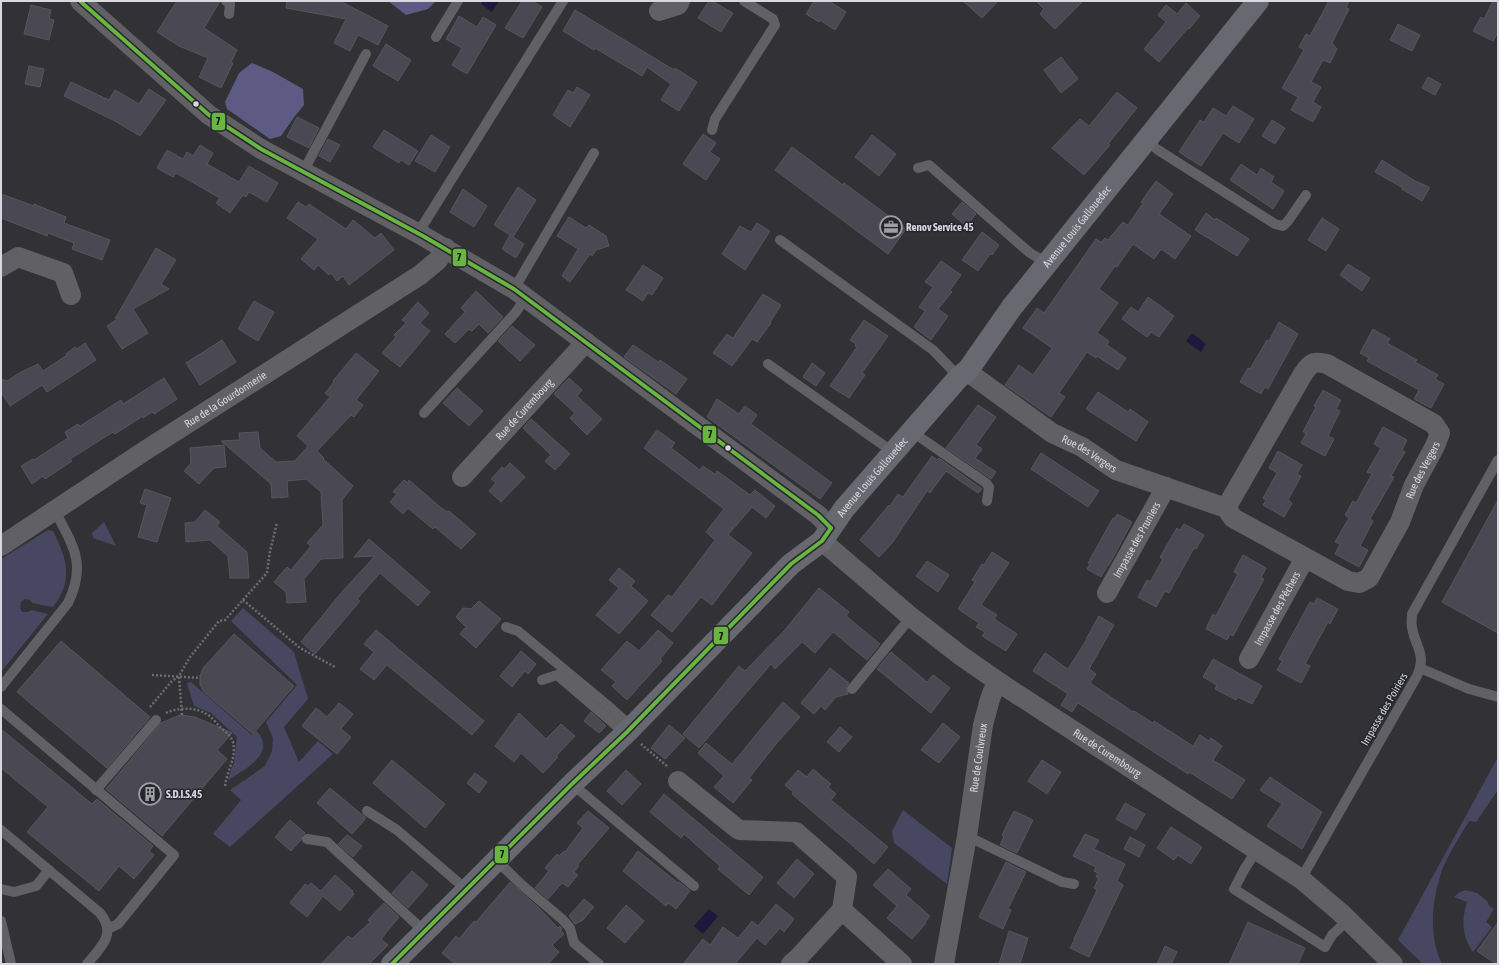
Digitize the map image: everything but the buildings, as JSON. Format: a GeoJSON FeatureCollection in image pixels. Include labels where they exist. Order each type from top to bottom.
{"type":"FeatureCollection","features":[{"type":"Feature","properties":{"kind":"main road","name":"Avenue Louis Gallouedec"},"geometry":{"type":"LineString","coordinates":[[392,964],[572,784],[628,731],[791,564],[826,535],[844,509],[911,431],[963,374],[1012,307],[1258,1]]}},
{"type":"Feature","properties":{"kind":"street","name":"Rue de Curembourg"},"geometry":{"type":"LineString","coordinates":[[80,1],[209,116],[261,149],[446,248],[520,293],[818,515],[826,535],[911,617],[960,655],[1000,683],[1301,879],[1348,920],[1393,964]]}},
{"type":"Feature","properties":{"kind":"street"},"geometry":{"type":"LineString","coordinates":[[659,11],[678,5],[680,1]]}},
{"type":"Feature","properties":{"kind":"street","name":"Rue de la Gourdonnerie"},"geometry":{"type":"LineString","coordinates":[[1,546],[146,450],[420,275],[438,260],[446,248]]}},
{"type":"Feature","properties":{"kind":"street"},"geometry":{"type":"LineString","coordinates":[[1,267],[9,254],[63,273],[71,295]]}},
{"type":"Feature","properties":{"kind":"street","name":"Rue de Curembourg"},"geometry":{"type":"LineString","coordinates":[[462,477],[586,342]]}},
{"type":"Feature","properties":{"kind":"street","name":"Rue des Vergers"},"geometry":{"type":"LineString","coordinates":[[963,374],[972,376],[1052,433],[1082,446],[1116,470],[1226,508],[1233,518],[1348,581],[1359,583],[1369,578],[1400,522],[1414,485],[1435,446],[1440,433],[1434,424],[1327,364],[1316,362],[1308,366],[1303,374],[1226,508]]}},
{"type":"Feature","properties":{"kind":"street","name":"Impasse des Pruniers"},"geometry":{"type":"LineString","coordinates":[[1107,593],[1166,487]]}},
{"type":"Feature","properties":{"kind":"street","name":"Impasse des Pêchers"},"geometry":{"type":"LineString","coordinates":[[1249,659],[1305,558]]}},
{"type":"Feature","properties":{"kind":"street","name":"Rue de Coulvreux"},"geometry":{"type":"LineString","coordinates":[[944,964],[967,836],[983,725],[993,691],[1000,683]]}},
{"type":"Feature","properties":{"kind":"street"},"geometry":{"type":"LineString","coordinates":[[678,781],[739,830],[796,832],[847,877],[842,910],[791,964]]}},
{"type":"Feature","properties":{"kind":"street"},"geometry":{"type":"LineString","coordinates":[[842,910],[902,964]]}},
{"type":"Feature","properties":{"kind":"lane"},"geometry":{"type":"LineString","coordinates":[[226,1],[230,3],[229,14]]}},
{"type":"Feature","properties":{"kind":"lane"},"geometry":{"type":"LineString","coordinates":[[436,37],[458,1]]}},
{"type":"Feature","properties":{"kind":"lane"},"geometry":{"type":"LineString","coordinates":[[418,233],[563,1]]}},
{"type":"Feature","properties":{"kind":"lane"},"geometry":{"type":"LineString","coordinates":[[712,130],[715,119],[775,25],[773,19],[744,1]]}},
{"type":"Feature","properties":{"kind":"lane"},"geometry":{"type":"LineString","coordinates":[[303,172],[366,54]]}},
{"type":"Feature","properties":{"kind":"lane"},"geometry":{"type":"LineString","coordinates":[[1146,140],[1158,150],[1275,224],[1282,226],[1288,221],[1306,195]]}},
{"type":"Feature","properties":{"kind":"lane"},"geometry":{"type":"LineString","coordinates":[[424,413],[516,312],[520,293],[594,153]]}},
{"type":"Feature","properties":{"kind":"lane"},"geometry":{"type":"LineString","coordinates":[[918,168],[929,165],[1030,253],[1047,263]]}},
{"type":"Feature","properties":{"kind":"lane"},"geometry":{"type":"LineString","coordinates":[[780,240],[933,350],[963,374]]}},
{"type":"Feature","properties":{"kind":"lane"},"geometry":{"type":"LineString","coordinates":[[768,364],[893,452]]}},
{"type":"Feature","properties":{"kind":"lane"},"geometry":{"type":"LineString","coordinates":[[911,431],[986,483],[989,487],[988,501]]}},
{"type":"Feature","properties":{"kind":"lane","name":"Impasse des Poiriers"},"geometry":{"type":"LineString","coordinates":[[1301,879],[1420,668],[1421,652],[1412,626],[1412,614],[1498,460]]}},
{"type":"Feature","properties":{"kind":"lane"},"geometry":{"type":"LineString","coordinates":[[1,687],[68,603],[77,581],[75,550],[55,511]]}},
{"type":"Feature","properties":{"kind":"lane"},"geometry":{"type":"LineString","coordinates":[[852,689],[911,617]]}},
{"type":"Feature","properties":{"kind":"lane"},"geometry":{"type":"LineString","coordinates":[[506,627],[518,631],[628,731]]}},
{"type":"Feature","properties":{"kind":"lane"},"geometry":{"type":"LineString","coordinates":[[1420,668],[1469,689],[1498,697]]}},
{"type":"Feature","properties":{"kind":"lane"},"geometry":{"type":"LineString","coordinates":[[542,680],[557,675],[628,731]]}},
{"type":"Feature","properties":{"kind":"lane"},"geometry":{"type":"LineString","coordinates":[[1,709],[174,855],[118,924],[108,929]]}},
{"type":"Feature","properties":{"kind":"lane"},"geometry":{"type":"LineString","coordinates":[[96,790],[156,720]]}},
{"type":"Feature","properties":{"kind":"lane"},"geometry":{"type":"LineString","coordinates":[[572,784],[694,886]]}},
{"type":"Feature","properties":{"kind":"lane"},"geometry":{"type":"LineString","coordinates":[[367,811],[398,830],[467,890]]}},
{"type":"Feature","properties":{"kind":"lane"},"geometry":{"type":"LineString","coordinates":[[1,830],[100,913],[107,923],[107,936],[103,945],[87,964]]}},
{"type":"Feature","properties":{"kind":"lane"},"geometry":{"type":"LineString","coordinates":[[967,836],[1062,882],[1074,884]]}},
{"type":"Feature","properties":{"kind":"lane"},"geometry":{"type":"LineString","coordinates":[[307,839],[327,842],[425,932]]}},
{"type":"Feature","properties":{"kind":"lane"},"geometry":{"type":"LineString","coordinates":[[1256,851],[1234,889],[1325,947],[1332,934],[1348,920]]}},
{"type":"Feature","properties":{"kind":"lane"},"geometry":{"type":"LineString","coordinates":[[496,860],[522,885],[563,920],[570,928],[574,942],[599,964]]}},
{"type":"Feature","properties":{"kind":"lane"},"geometry":{"type":"LineString","coordinates":[[1,889],[14,892],[36,886],[50,870]]}},
{"type":"Feature","properties":{"kind":"lane"},"geometry":{"type":"LineString","coordinates":[[1,921],[12,964]]}},
{"type":"Feature","properties":{"kind":"path"},"geometry":{"type":"LineString","coordinates":[[146,712],[171,682],[179,676],[190,657],[219,621],[225,620],[268,572],[270,551],[277,523]]}},
{"type":"Feature","properties":{"kind":"path"},"geometry":{"type":"LineString","coordinates":[[243,600],[300,648],[335,667]]}},
{"type":"Feature","properties":{"kind":"path"},"geometry":{"type":"LineString","coordinates":[[152,675],[200,678]]}},
{"type":"Feature","properties":{"kind":"path"},"geometry":{"type":"LineString","coordinates":[[179,676],[182,715]]}},
{"type":"Feature","properties":{"kind":"path"},"geometry":{"type":"LineString","coordinates":[[156,720],[168,711],[182,709],[193,709],[208,714],[229,735],[233,742],[234,752],[225,779],[225,787]]}},
{"type":"Feature","properties":{"kind":"path"},"geometry":{"type":"LineString","coordinates":[[628,731],[675,773],[678,781]]}},
{"type":"Feature","properties":{"kind":"shaded area"},"geometry":{"type":"Polygon","coordinates":[[[388,1],[436,1],[428,9],[406,15],[388,1]]]}},
{"type":"Feature","properties":{"kind":"shaded area"},"geometry":{"type":"Polygon","coordinates":[[[483,1],[499,1],[492,12],[481,4],[483,1]]]}},
{"type":"Feature","properties":{"kind":"shaded area"},"geometry":{"type":"Polygon","coordinates":[[[252,63],[273,72],[303,89],[304,105],[281,136],[270,139],[227,109],[225,102],[239,73],[252,63]]]}},
{"type":"Feature","properties":{"kind":"shaded area"},"geometry":{"type":"Polygon","coordinates":[[[1192,333],[1206,344],[1201,352],[1186,341],[1192,333]]]}},
{"type":"Feature","properties":{"kind":"shaded area"},"geometry":{"type":"Polygon","coordinates":[[[104,522],[116,546],[93,538],[92,533],[104,522]]]}},
{"type":"Feature","properties":{"kind":"shaded area"},"geometry":{"type":"Polygon","coordinates":[[[48,530],[53,531],[65,560],[66,578],[64,588],[53,607],[32,603],[30,600],[25,599],[21,602],[20,607],[22,612],[32,610],[48,614],[1,672],[1,559],[48,530]]]}},
{"type":"Feature","properties":{"kind":"shaded area"},"geometry":{"type":"Polygon","coordinates":[[[243,608],[294,652],[308,699],[284,727],[299,762],[318,741],[333,754],[230,847],[213,834],[241,800],[230,790],[265,766],[272,751],[273,738],[266,722],[297,685],[231,621],[243,608]]]}},
{"type":"Feature","properties":{"kind":"shaded area"},"geometry":{"type":"Polygon","coordinates":[[[191,682],[252,735],[257,731],[262,739],[263,746],[257,759],[251,765],[230,779],[228,779],[234,762],[237,737],[211,713],[194,706],[187,683],[191,682]]]}},
{"type":"Feature","properties":{"kind":"shaded area"},"geometry":{"type":"Polygon","coordinates":[[[1498,757],[1498,790],[1476,822],[1469,821],[1447,858],[1439,881],[1434,905],[1433,929],[1442,964],[1423,964],[1398,940],[1498,757]]]}},
{"type":"Feature","properties":{"kind":"shaded area"},"geometry":{"type":"Polygon","coordinates":[[[903,810],[952,848],[947,884],[894,843],[892,831],[903,810]]]}},
{"type":"Feature","properties":{"kind":"shaded area"},"geometry":{"type":"Polygon","coordinates":[[[1465,890],[1477,893],[1488,902],[1489,906],[1494,909],[1486,922],[1492,927],[1473,952],[1469,946],[1465,934],[1463,922],[1467,902],[1454,897],[1465,890]]]}},
{"type":"Feature","properties":{"kind":"shaded area"},"geometry":{"type":"Polygon","coordinates":[[[709,909],[718,916],[703,934],[694,926],[709,909]]]}},
{"type":"Feature","properties":{"kind":"transit line","name":"7"},"geometry":{"type":"LineString","coordinates":[[80,1],[209,115],[261,149],[423,236],[514,289],[818,515],[831,528]]}},
{"type":"Feature","properties":{"kind":"transit line","name":"7"},"geometry":{"type":"LineString","coordinates":[[392,964],[572,784],[627,732],[791,564],[822,541],[831,528]]}},
{"type":"Feature","properties":{"kind":"place","name":"Renov Service 45"},"geometry":{"type":"Point","coordinates":[891,227]}},
{"type":"Feature","properties":{"kind":"place","name":"S.D.I.S.45"},"geometry":{"type":"Point","coordinates":[150,794]}}]}
